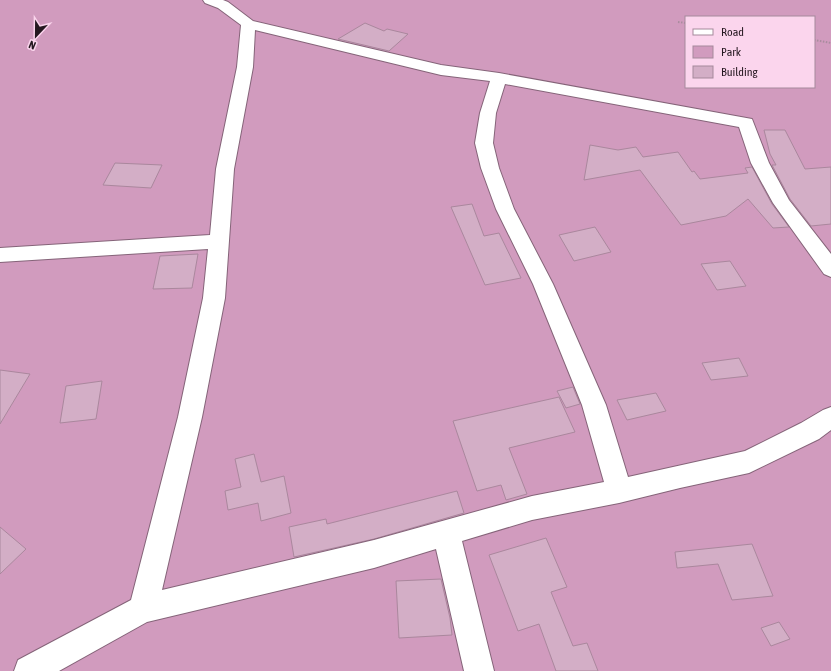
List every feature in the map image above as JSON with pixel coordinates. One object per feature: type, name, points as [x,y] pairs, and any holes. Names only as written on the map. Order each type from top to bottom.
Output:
[{"type":"street","points":[[210,0],[223,5],[248,24],[356,51],[441,70],[499,78],[656,106],[700,116],[746,123],[760,163],[782,203],[831,269]]},
{"type":"street","points":[[143,609],[190,417],[214,298],[225,169],[245,67],[248,24]]},
{"type":"street","points":[[499,78],[488,113],[484,143],[490,168],[505,210],[543,284],[594,405],[620,491]]},
{"type":"street","points":[[0,255],[219,241]]},
{"type":"street","points":[[29,671],[143,609],[374,554],[532,508],[620,491],[680,476],[749,462],[810,431],[831,417]]},
{"type":"street","points":[[446,532],[479,671]]},
{"type":"path","points":[[678,22],[685,23]]},
{"type":"path","points":[[815,40],[831,43]]},
{"type":"green space","points":[[0,0],[831,0],[831,671],[0,671]]},
{"type":"building","points":[[365,23],[384,31],[387,29],[408,34],[389,51],[338,39]]},
{"type":"building","points":[[764,130],[785,130],[805,169],[831,167],[831,224],[811,226],[790,199],[772,165],[776,165],[770,154]]},
{"type":"building","points":[[590,145],[618,150],[636,147],[643,157],[678,152],[692,172],[694,171],[700,179],[748,173],[745,168],[752,167],[772,204],[789,227],[773,228],[748,199],[726,216],[681,225],[640,170],[584,180]]},
{"type":"building","points":[[115,163],[162,165],[151,188],[103,185]]},
{"type":"building","points":[[472,204],[484,236],[499,233],[521,278],[485,285],[451,207]]},
{"type":"building","points":[[595,227],[611,252],[574,261],[559,235]]},
{"type":"building","points":[[198,254],[192,288],[153,289],[160,256]]},
{"type":"building","points":[[730,261],[746,286],[717,290],[701,264]]},
{"type":"building","points":[[739,358],[748,376],[711,380],[702,363]]},
{"type":"building","points":[[0,370],[30,374],[0,424]]},
{"type":"building","points":[[102,381],[96,419],[60,423],[66,386]]},
{"type":"building","points":[[573,387],[580,404],[566,408],[557,391]]},
{"type":"building","points":[[656,393],[666,411],[627,420],[617,400]]},
{"type":"building","points":[[559,397],[575,432],[509,448],[527,494],[506,500],[501,485],[477,491],[453,421]]},
{"type":"building","points":[[254,454],[261,482],[284,476],[291,513],[261,521],[258,503],[228,510],[225,491],[241,487],[235,459]]},
{"type":"building","points":[[457,491],[464,513],[374,539],[294,557],[289,527],[326,519],[327,524]]},
{"type":"building","points":[[0,527],[26,549],[0,574]]},
{"type":"building","points":[[546,538],[567,587],[551,592],[573,646],[587,643],[598,671],[556,671],[539,624],[518,631],[489,555]]},
{"type":"building","points":[[752,544],[773,596],[732,600],[718,564],[677,568],[675,552]]},
{"type":"building","points":[[441,579],[450,618],[452,635],[399,638],[396,581]]},
{"type":"building","points":[[779,622],[790,639],[771,646],[761,628]]}]
